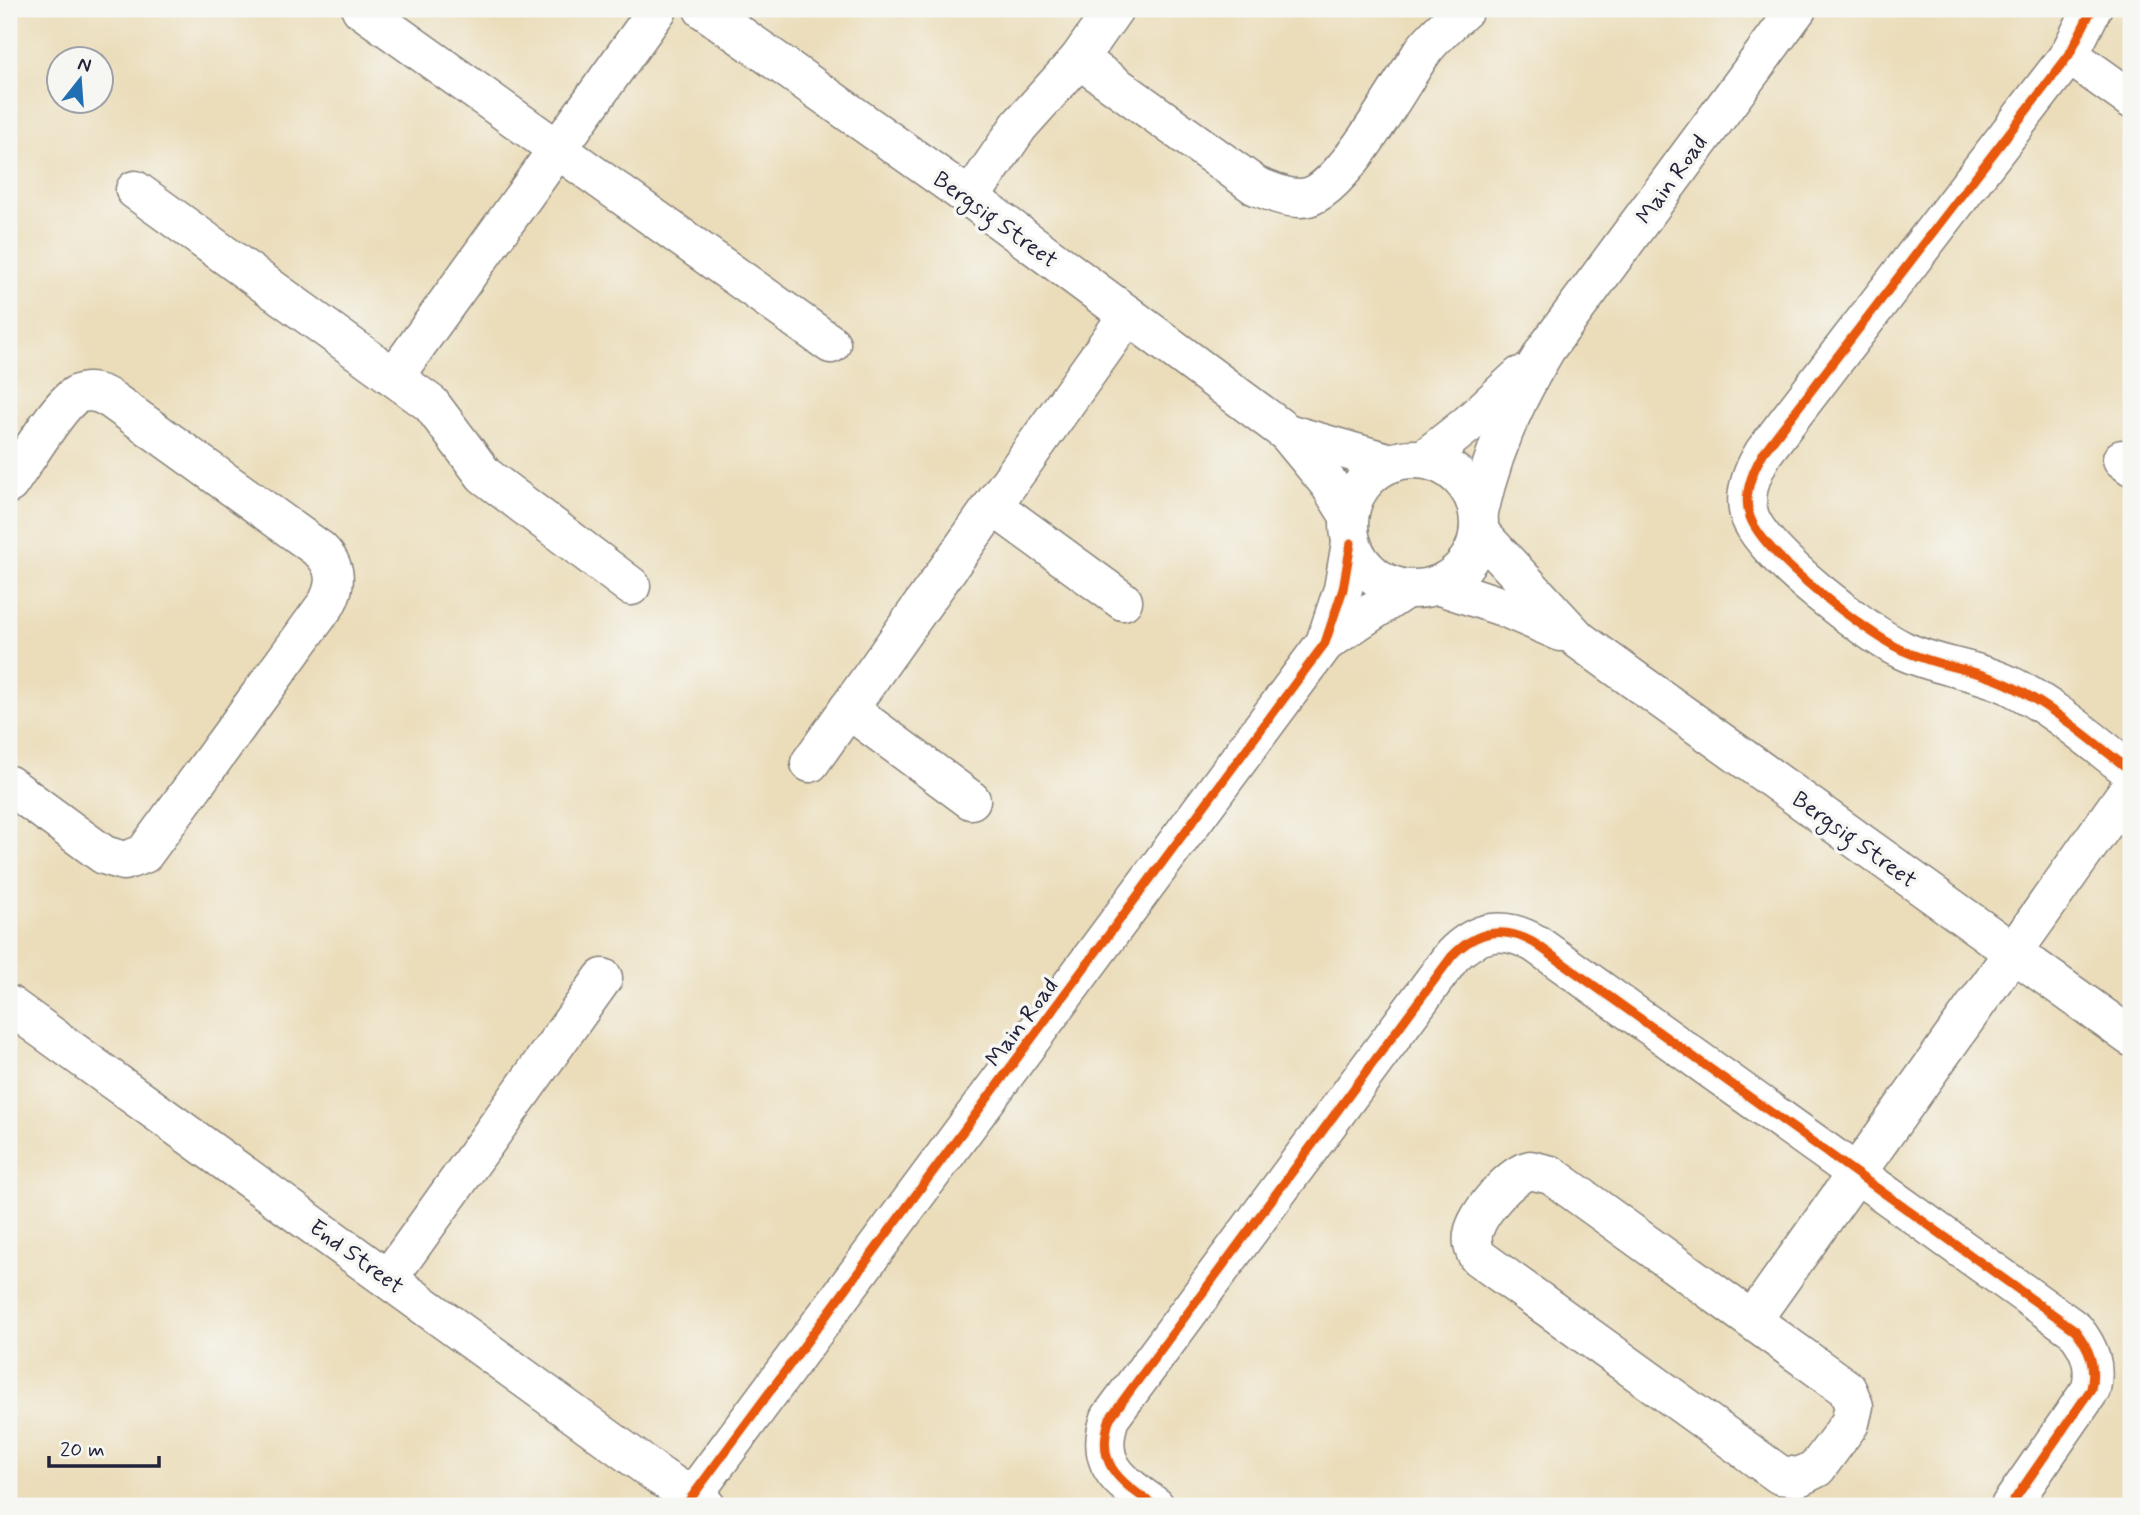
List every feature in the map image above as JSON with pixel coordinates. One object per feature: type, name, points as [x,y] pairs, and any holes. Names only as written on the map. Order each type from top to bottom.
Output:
[{"type":"street","points":[[361,9],[831,344]]},
{"type":"street","points":[[394,377],[658,9]]},
{"type":"street","name":"Bergsig Street","points":[[703,9],[970,198],[1287,433],[1329,484],[1350,529]]},
{"type":"street","points":[[970,198],[1020,126],[1079,59],[1114,9]]},
{"type":"street","points":[[1079,59],[1256,186],[1286,197],[1307,198],[1325,190],[1346,166],[1425,48],[1465,9]]},
{"type":"street","name":"Main Road","points":[[1479,522],[1498,444],[1522,390],[1546,349],[1797,9]]},
{"type":"street","points":[[2092,9],[2069,55],[1764,452],[1752,471],[1748,492],[1750,518],[1784,564],[1853,618],[1902,650],[2013,687],[2131,771]]},
{"type":"street","points":[[2069,55],[2131,99]]},
{"type":"street","points":[[135,190],[431,404],[484,475],[631,586]]},
{"type":"street","points":[[810,763],[1128,315]]},
{"type":"street","name":"Main Road","points":[[1407,461],[1495,401],[1546,349]]},
{"type":"street","points":[[9,484],[69,400],[85,392],[95,392],[113,401],[320,551],[328,558],[335,578],[327,603],[144,854],[124,860],[104,855],[9,785]]},
{"type":"street","name":"Bergsig Street","points":[[1287,433],[1407,461]]},
{"type":"street","points":[[1407,461],[1443,466],[1460,477],[1472,494],[1479,522],[1475,549],[1466,565],[1453,577],[1421,587],[1377,579],[1362,563],[1350,529],[1362,483],[1407,461]]},
{"type":"street","points":[[993,506],[1123,601]]},
{"type":"street","name":"Bergsig Street","points":[[1479,522],[1579,640]]},
{"type":"street","name":"Main Road","points":[[695,1503],[1325,643],[1343,589],[1350,529]]},
{"type":"street","name":"Bergsig Street","points":[[1421,587],[1503,607],[1579,640],[2131,1037]]},
{"type":"street","name":"Main Road","points":[[1325,643],[1421,587]]},
{"type":"street","points":[[848,709],[971,800]]},
{"type":"street","points":[[1753,1320],[2131,786]]},
{"type":"street","points":[[1155,1506],[1123,1483],[1108,1462],[1104,1433],[1110,1418],[1452,956],[1478,935],[1509,932],[1536,944],[2075,1330],[2090,1352],[2094,1377],[2086,1401],[2010,1506]]},
{"type":"street","points":[[388,1279],[603,978]]},
{"type":"street","name":"End Street","points":[[9,1005],[695,1503]]},
{"type":"street","points":[[1541,1171],[1551,1175],[1753,1320],[1841,1382],[1852,1396],[1854,1406],[1850,1423],[1817,1468],[1808,1474],[1790,1477],[1780,1475],[1485,1265],[1473,1248],[1474,1231],[1512,1177],[1520,1172],[1541,1171]]},
{"type":"cycle path","points":[[2092,9],[2069,55],[1764,452],[1753,475],[1747,500],[1750,517],[1774,551],[1817,591],[1865,627],[1915,656],[1986,676],[2013,687],[2059,716],[2131,771]]},
{"type":"cycle path","points":[[685,1506],[1325,643],[1343,589],[1351,543]]},
{"type":"cycle path","points":[[1155,1506],[1121,1480],[1113,1470],[1105,1448],[1110,1418],[1452,956],[1471,940],[1491,933],[1513,934],[1536,944],[2075,1330],[2085,1344],[2090,1358],[2093,1372],[2091,1389],[2010,1506]]}]
